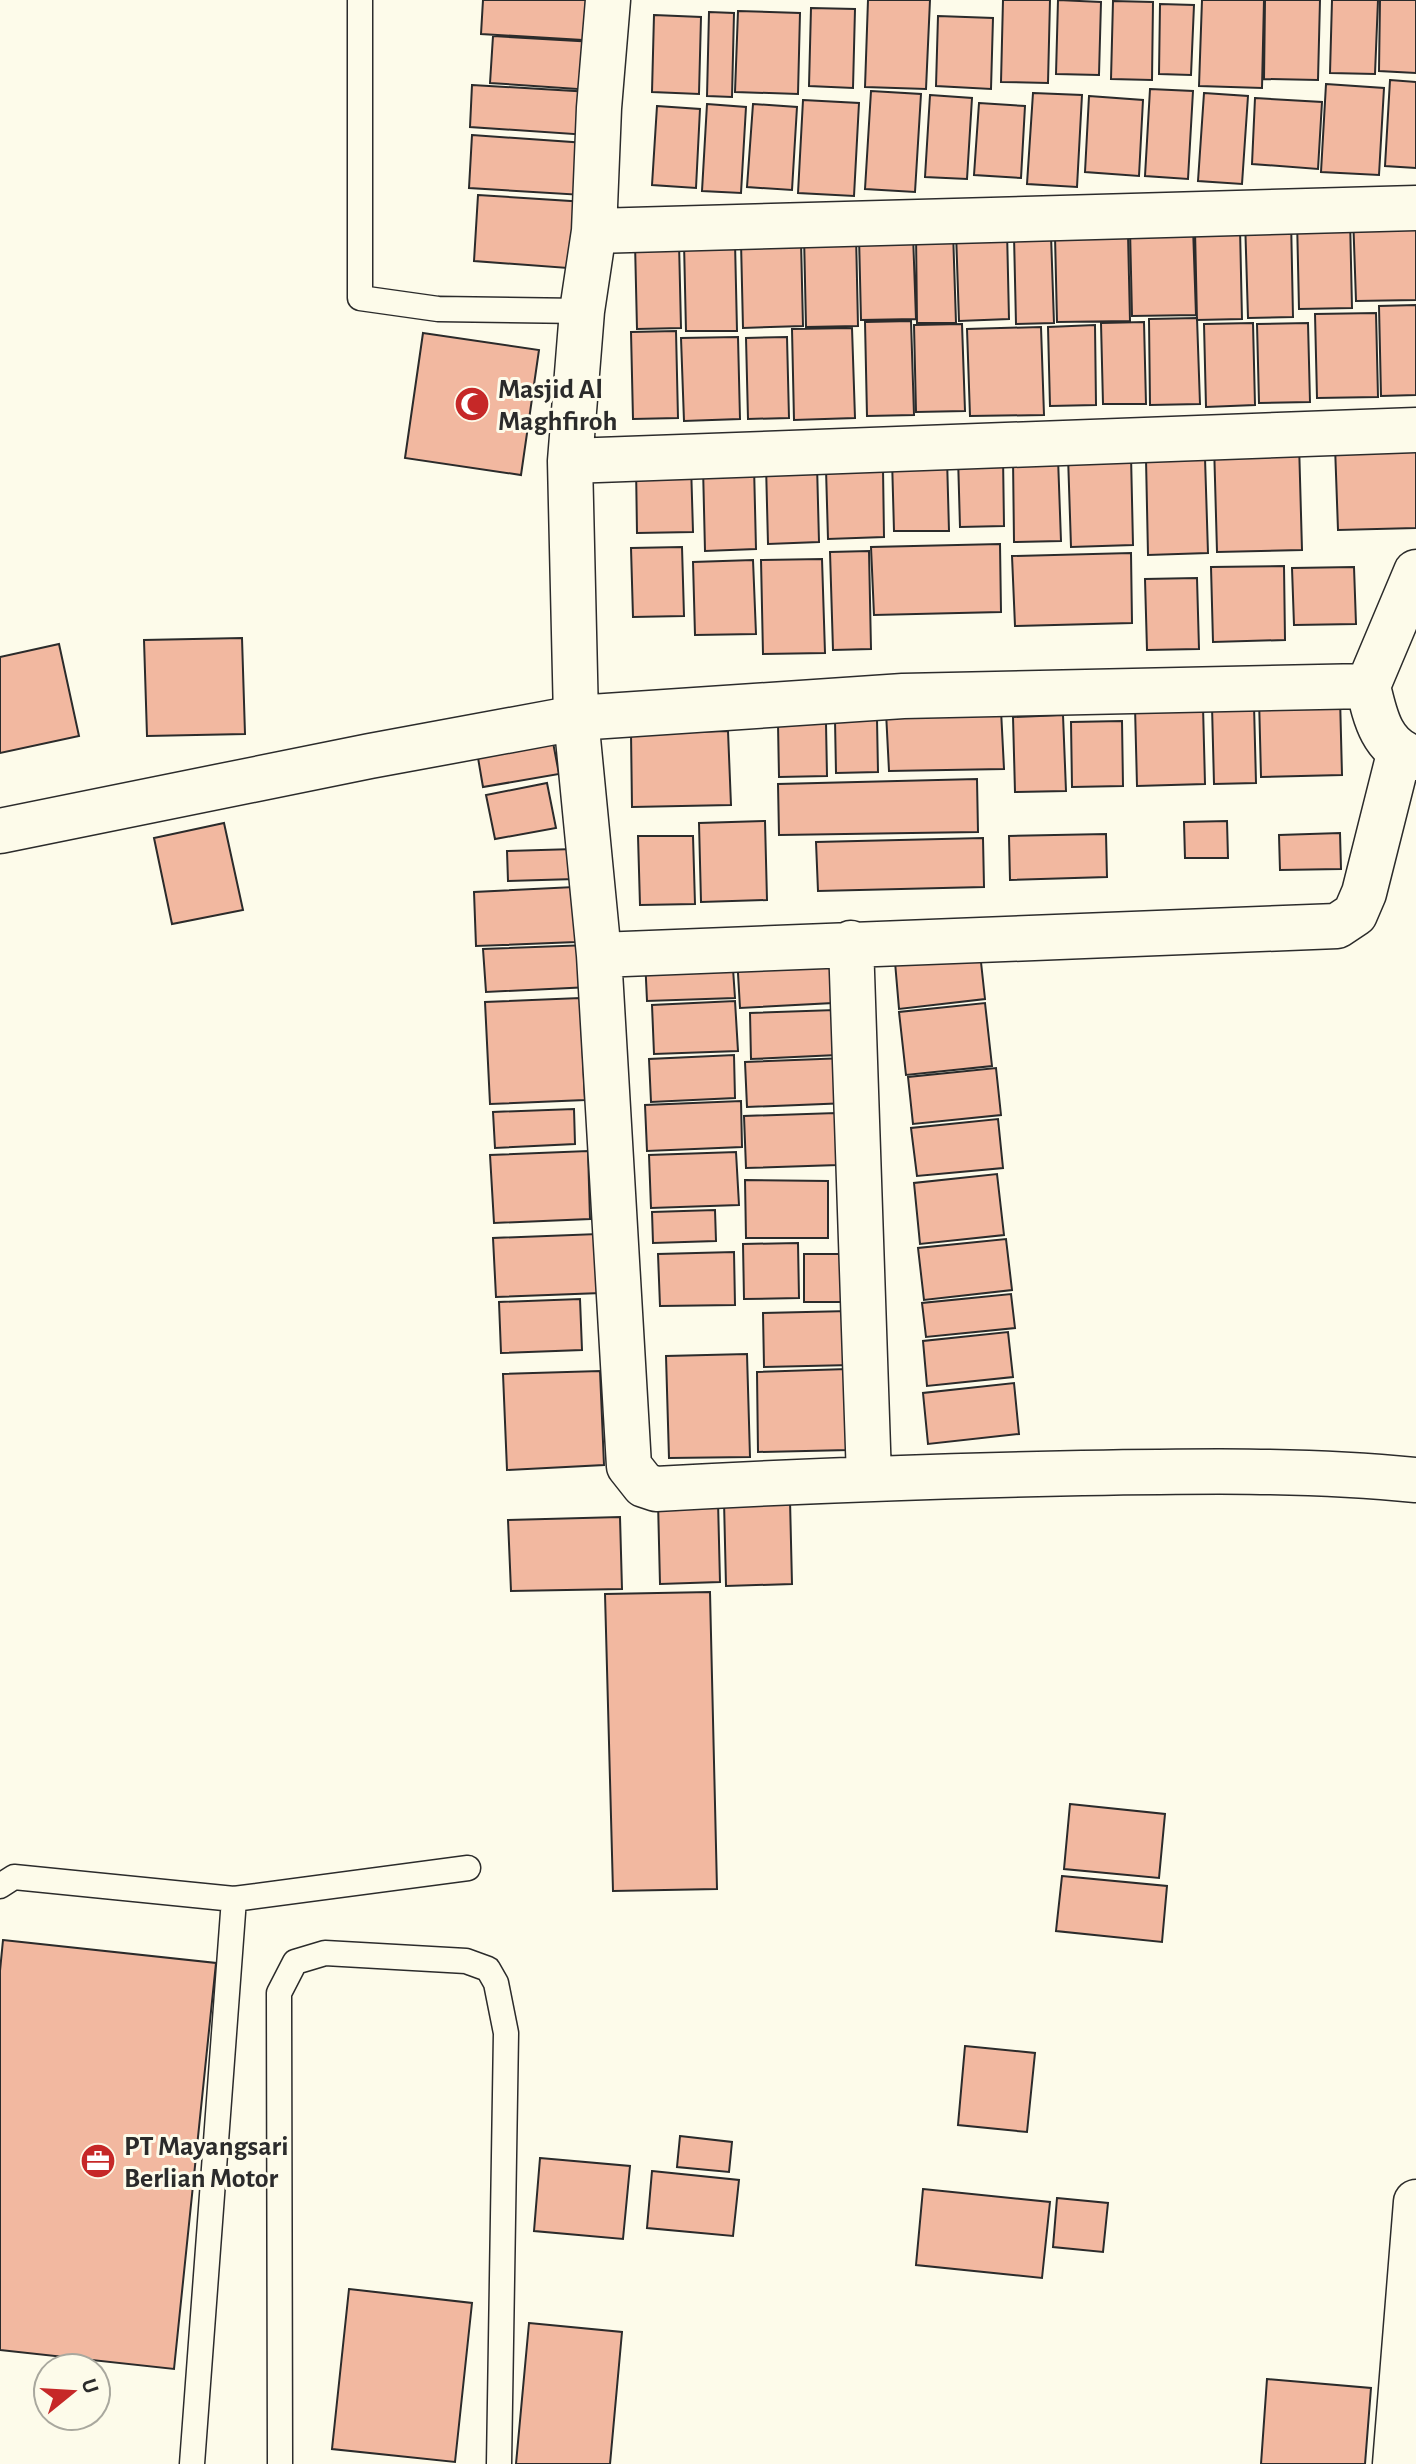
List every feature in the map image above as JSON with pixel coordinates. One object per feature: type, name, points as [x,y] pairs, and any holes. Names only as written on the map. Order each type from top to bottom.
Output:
[{"type":"street","points":[[608,0],[599,108],[594,231],[582,311],[570,461],[576,718],[599,955],[629,1466],[644,1485],[656,1489],[869,1478],[1324,1471],[1416,1480]]},
{"type":"street","points":[[594,231],[1416,208]]},
{"type":"street","points":[[570,461],[1416,430]]},
{"type":"street","points":[[599,955],[1337,926],[1355,914],[1364,893],[1407,756],[1374,715],[1368,686],[1416,572]]},
{"type":"street","points":[[0,831],[354,759],[576,718],[903,696],[1368,686]]},
{"type":"street","points":[[851,943],[869,1478]]},
{"type":"street","points":[[1395,2464],[1416,2202]]},
{"type":"lane","points":[[360,0],[360,298],[438,309],[582,311]]},
{"type":"lane","points":[[0,1886],[14,1877],[234,1899],[468,1868]]},
{"type":"lane","points":[[192,2464],[234,1899]]},
{"type":"lane","points":[[280,2464],[279,1993],[295,1962],[325,1953],[466,1961],[488,1969],[496,1983],[506,2033],[499,2464]]},
{"type":"building","points":[[483,0],[586,0],[583,40],[481,34]]},
{"type":"building","points":[[868,0],[930,0],[926,89],[865,87]]},
{"type":"building","points":[[1003,0],[1050,0],[1048,83],[1001,82]]},
{"type":"building","points":[[1058,0],[1101,2],[1099,75],[1056,74]]},
{"type":"building","points":[[1202,0],[1264,0],[1262,88],[1199,86]]},
{"type":"building","points":[[1265,0],[1320,0],[1318,80],[1264,79]]},
{"type":"building","points":[[1332,0],[1378,0],[1375,74],[1330,73]]},
{"type":"building","points":[[1380,0],[1416,0],[1416,73],[1379,71]]},
{"type":"building","points":[[1113,1],[1153,2],[1152,80],[1111,79]]},
{"type":"building","points":[[1160,4],[1194,5],[1191,75],[1159,74]]},
{"type":"building","points":[[811,8],[855,9],[853,88],[809,86]]},
{"type":"building","points":[[738,11],[800,13],[798,94],[735,92]]},
{"type":"building","points":[[709,12],[734,13],[732,97],[707,96]]},
{"type":"building","points":[[654,15],[701,17],[699,94],[652,92]]},
{"type":"building","points":[[938,16],[993,18],[991,89],[936,86]]},
{"type":"building","points":[[493,36],[595,42],[592,90],[490,83]]},
{"type":"building","points":[[1390,80],[1416,82],[1416,168],[1385,166]]},
{"type":"building","points":[[1326,84],[1384,88],[1379,175],[1321,172]]},
{"type":"building","points":[[472,85],[591,92],[588,135],[470,127]]},
{"type":"building","points":[[1150,89],[1193,91],[1188,179],[1145,176]]},
{"type":"building","points":[[871,91],[921,94],[915,192],[865,189]]},
{"type":"building","points":[[1033,93],[1082,95],[1077,187],[1027,184]]},
{"type":"building","points":[[1204,93],[1248,96],[1242,184],[1198,181]]},
{"type":"building","points":[[930,95],[972,98],[967,179],[925,177]]},
{"type":"building","points":[[1089,96],[1143,100],[1139,176],[1085,172]]},
{"type":"building","points":[[1255,98],[1322,102],[1318,169],[1252,164]]},
{"type":"building","points":[[803,100],[859,103],[854,196],[798,193]]},
{"type":"building","points":[[979,103],[1025,106],[1021,178],[974,175]]},
{"type":"building","points":[[707,104],[746,107],[741,193],[702,191]]},
{"type":"building","points":[[753,104],[797,107],[792,190],[747,187]]},
{"type":"building","points":[[657,106],[700,109],[696,188],[652,185]]},
{"type":"building","points":[[472,135],[586,143],[583,195],[469,188]]},
{"type":"building","points":[[478,195],[586,202],[581,269],[474,261]]},
{"type":"building","points":[[1416,213],[1416,300],[1356,301],[1353,214]]},
{"type":"building","points":[[1291,218],[1293,317],[1248,318],[1245,219]]},
{"type":"building","points":[[1350,218],[1352,308],[1299,309],[1297,219]]},
{"type":"building","points":[[1193,227],[1196,315],[1132,316],[1130,229]]},
{"type":"building","points":[[1240,228],[1242,319],[1197,320],[1195,230]]},
{"type":"building","points":[[1007,230],[1009,319],[959,321],[956,232]]},
{"type":"building","points":[[953,231],[956,323],[917,323],[916,233]]},
{"type":"building","points":[[856,234],[858,326],[806,327],[804,235]]},
{"type":"building","points":[[913,234],[916,319],[861,320],[859,236]]},
{"type":"building","points":[[1128,234],[1130,321],[1057,322],[1055,236]]},
{"type":"building","points":[[1051,235],[1054,323],[1016,324],[1014,236]]},
{"type":"building","points":[[801,241],[803,326],[743,328],[741,242]]},
{"type":"building","points":[[679,242],[681,328],[637,329],[635,243]]},
{"type":"building","points":[[735,242],[737,331],[686,331],[684,243]]},
{"type":"building","points":[[1416,305],[1416,395],[1381,396],[1379,306]]},
{"type":"building","points":[[1376,313],[1378,397],[1317,398],[1315,314]]},
{"type":"building","points":[[1197,318],[1200,404],[1150,405],[1149,319]]},
{"type":"building","points":[[911,321],[914,415],[867,416],[865,322]]},
{"type":"building","points":[[1144,322],[1146,404],[1103,404],[1101,323]]},
{"type":"building","points":[[1253,323],[1255,405],[1206,407],[1204,324]]},
{"type":"building","points":[[1308,323],[1310,402],[1259,403],[1257,324]]},
{"type":"building","points":[[962,324],[965,411],[916,412],[914,325]]},
{"type":"building","points":[[1095,325],[1096,405],[1050,406],[1048,327]]},
{"type":"building","points":[[1041,327],[1044,415],[970,416],[967,329]]},
{"type":"building","points":[[852,328],[855,418],[794,420],[792,329]]},
{"type":"building","points":[[676,331],[678,418],[633,419],[631,332]]},
{"type":"building","name":"Masjid Al Maghfiroh","points":[[423,333],[539,350],[521,475],[405,458]]},
{"type":"building","points":[[738,337],[740,419],[684,421],[681,338]]},
{"type":"building","points":[[787,337],[789,418],[748,419],[746,338]]},
{"type":"building","points":[[1299,443],[1302,550],[1217,552],[1214,444]]},
{"type":"building","points":[[1416,445],[1416,528],[1338,530],[1335,446]]},
{"type":"building","points":[[1131,455],[1133,545],[1071,547],[1068,456]]},
{"type":"building","points":[[1003,456],[1004,526],[960,527],[958,457]]},
{"type":"building","points":[[947,458],[949,531],[894,531],[892,459]]},
{"type":"building","points":[[1058,458],[1061,541],[1014,542],[1013,459]]},
{"type":"building","points":[[1205,458],[1208,553],[1148,555],[1146,459]]},
{"type":"building","points":[[691,464],[693,532],[637,533],[636,466]]},
{"type":"building","points":[[817,464],[819,542],[768,544],[766,465]]},
{"type":"building","points":[[754,466],[756,549],[705,551],[703,467]]},
{"type":"building","points":[[883,468],[884,537],[828,539],[826,469]]},
{"type":"building","points":[[1000,544],[1001,612],[874,615],[871,547]]},
{"type":"building","points":[[682,547],[684,616],[633,617],[631,548]]},
{"type":"building","points":[[869,551],[871,649],[833,650],[830,552]]},
{"type":"building","points":[[1131,553],[1132,623],[1015,626],[1012,556]]},
{"type":"building","points":[[822,559],[825,653],[763,654],[761,560]]},
{"type":"building","points":[[753,560],[756,634],[695,635],[693,562]]},
{"type":"building","points":[[1284,566],[1285,640],[1213,642],[1211,567]]},
{"type":"building","points":[[1354,567],[1356,624],[1294,625],[1292,568]]},
{"type":"building","points":[[1197,578],[1199,649],[1147,650],[1145,579]]},
{"type":"building","points":[[242,638],[245,734],[147,736],[144,640]]},
{"type":"building","points":[[59,644],[79,736],[0,753],[0,657]]},
{"type":"building","points":[[1340,697],[1342,775],[1261,777],[1259,698]]},
{"type":"building","points":[[1254,705],[1256,783],[1214,784],[1212,706]]},
{"type":"building","points":[[1203,706],[1205,784],[1137,786],[1135,707]]},
{"type":"building","points":[[1001,710],[1004,769],[889,771],[886,712]]},
{"type":"building","points":[[1063,715],[1066,791],[1015,792],[1013,717]]},
{"type":"building","points":[[877,719],[878,772],[836,773],[835,720]]},
{"type":"building","points":[[1122,721],[1123,786],[1072,787],[1071,722]]},
{"type":"building","points":[[826,723],[827,776],[779,777],[778,724]]},
{"type":"building","points":[[728,731],[731,805],[632,807],[631,733]]},
{"type":"building","points":[[552,737],[559,774],[483,787],[477,752]]},
{"type":"building","points":[[977,779],[978,832],[779,835],[778,784]]},
{"type":"building","points":[[547,783],[556,828],[495,839],[486,795]]},
{"type":"building","points":[[765,821],[767,900],[701,902],[699,823]]},
{"type":"building","points":[[1227,821],[1228,858],[1185,858],[1184,822]]},
{"type":"building","points":[[224,823],[243,910],[172,924],[154,838]]},
{"type":"building","points":[[1340,833],[1341,869],[1280,870],[1279,835]]},
{"type":"building","points":[[1106,834],[1107,877],[1010,880],[1009,836]]},
{"type":"building","points":[[638,836],[693,836],[695,904],[640,905]]},
{"type":"building","points":[[983,838],[984,887],[818,891],[816,842]]},
{"type":"building","points":[[574,849],[575,879],[508,881],[507,851]]},
{"type":"building","points":[[574,887],[576,942],[476,946],[474,892]]},
{"type":"building","points":[[589,945],[590,987],[486,992],[483,949]]},
{"type":"building","points":[[831,952],[833,1003],[740,1008],[737,956]]},
{"type":"building","points":[[980,953],[985,999],[899,1009],[895,962]]},
{"type":"building","points":[[732,954],[735,998],[647,1001],[645,958]]},
{"type":"building","points":[[580,998],[585,1100],[490,1104],[485,1002]]},
{"type":"building","points":[[735,1001],[738,1051],[654,1054],[652,1005]]},
{"type":"building","points":[[985,1003],[992,1066],[906,1075],[899,1012]]},
{"type":"building","points":[[835,1010],[837,1055],[751,1059],[750,1013]]},
{"type":"building","points":[[734,1055],[735,1098],[651,1102],[649,1059]]},
{"type":"building","points":[[846,1058],[848,1103],[747,1107],[745,1062]]},
{"type":"building","points":[[996,1068],[1001,1115],[913,1124],[908,1077]]},
{"type":"building","points":[[741,1101],[742,1147],[647,1151],[645,1105]]},
{"type":"building","points":[[574,1109],[575,1144],[495,1148],[493,1112]]},
{"type":"building","points":[[836,1113],[838,1165],[746,1168],[744,1116]]},
{"type":"building","points":[[998,1119],[1003,1168],[917,1176],[911,1128]]},
{"type":"building","points":[[588,1151],[590,1219],[494,1223],[490,1155]]},
{"type":"building","points":[[736,1152],[739,1205],[651,1208],[649,1155]]},
{"type":"building","points":[[997,1174],[1004,1235],[920,1244],[914,1183]]},
{"type":"building","points":[[745,1180],[828,1181],[828,1238],[746,1238]]},
{"type":"building","points":[[715,1210],[716,1241],[653,1243],[652,1212]]},
{"type":"building","points":[[598,1234],[601,1293],[496,1297],[493,1238]]},
{"type":"building","points":[[1006,1239],[1012,1290],[924,1300],[918,1248]]},
{"type":"building","points":[[798,1243],[799,1298],[744,1299],[743,1244]]},
{"type":"building","points":[[734,1252],[735,1305],[660,1306],[658,1254]]},
{"type":"building","points":[[804,1254],[842,1254],[843,1302],[804,1302]]},
{"type":"building","points":[[1011,1294],[1015,1328],[926,1337],[922,1303]]},
{"type":"building","points":[[580,1299],[582,1350],[501,1353],[499,1302]]},
{"type":"building","points":[[849,1311],[851,1365],[764,1367],[763,1313]]},
{"type":"building","points":[[1008,1332],[1013,1377],[927,1386],[923,1341]]},
{"type":"building","points":[[747,1354],[750,1457],[669,1458],[666,1356]]},
{"type":"building","points":[[847,1369],[849,1450],[758,1452],[757,1372]]},
{"type":"building","points":[[600,1371],[604,1465],[507,1470],[503,1374]]},
{"type":"building","points":[[1014,1383],[1019,1434],[928,1444],[923,1393]]},
{"type":"building","points":[[790,1500],[792,1584],[726,1586],[724,1501]]},
{"type":"building","points":[[718,1501],[720,1582],[660,1584],[658,1502]]},
{"type":"building","points":[[620,1517],[622,1589],[511,1591],[508,1520]]},
{"type":"building","points":[[710,1592],[717,1889],[613,1891],[605,1594]]},
{"type":"building","points":[[1070,1804],[1165,1814],[1159,1878],[1064,1869]]},
{"type":"building","points":[[1062,1876],[1167,1886],[1162,1942],[1056,1931]]},
{"type":"building","name":"PT Mayangsari Berlian Motor","points":[[3,1940],[216,1963],[174,2369],[112,2362],[112,2352],[32,2353],[0,2350],[0,1971]]},
{"type":"building","points":[[965,2046],[1035,2053],[1027,2132],[958,2125]]},
{"type":"building","points":[[680,2136],[732,2142],[729,2172],[677,2167]]},
{"type":"building","points":[[540,2158],[630,2166],[623,2239],[534,2231]]},
{"type":"building","points":[[652,2171],[739,2180],[733,2236],[647,2228]]},
{"type":"building","points":[[923,2189],[1050,2202],[1042,2278],[916,2265]]},
{"type":"building","points":[[1057,2198],[1108,2203],[1103,2252],[1053,2247]]},
{"type":"building","points":[[349,2289],[472,2303],[455,2462],[332,2449]]},
{"type":"building","points":[[529,2323],[622,2332],[610,2464],[516,2464]]},
{"type":"building","points":[[1267,2379],[1371,2388],[1365,2464],[1261,2464]]},
{"type":"place","name":"Masjid Al Maghfiroh","points":[[472,404]]},
{"type":"place","name":"PT Mayangsari Berlian Motor","points":[[98,2161]]}]
